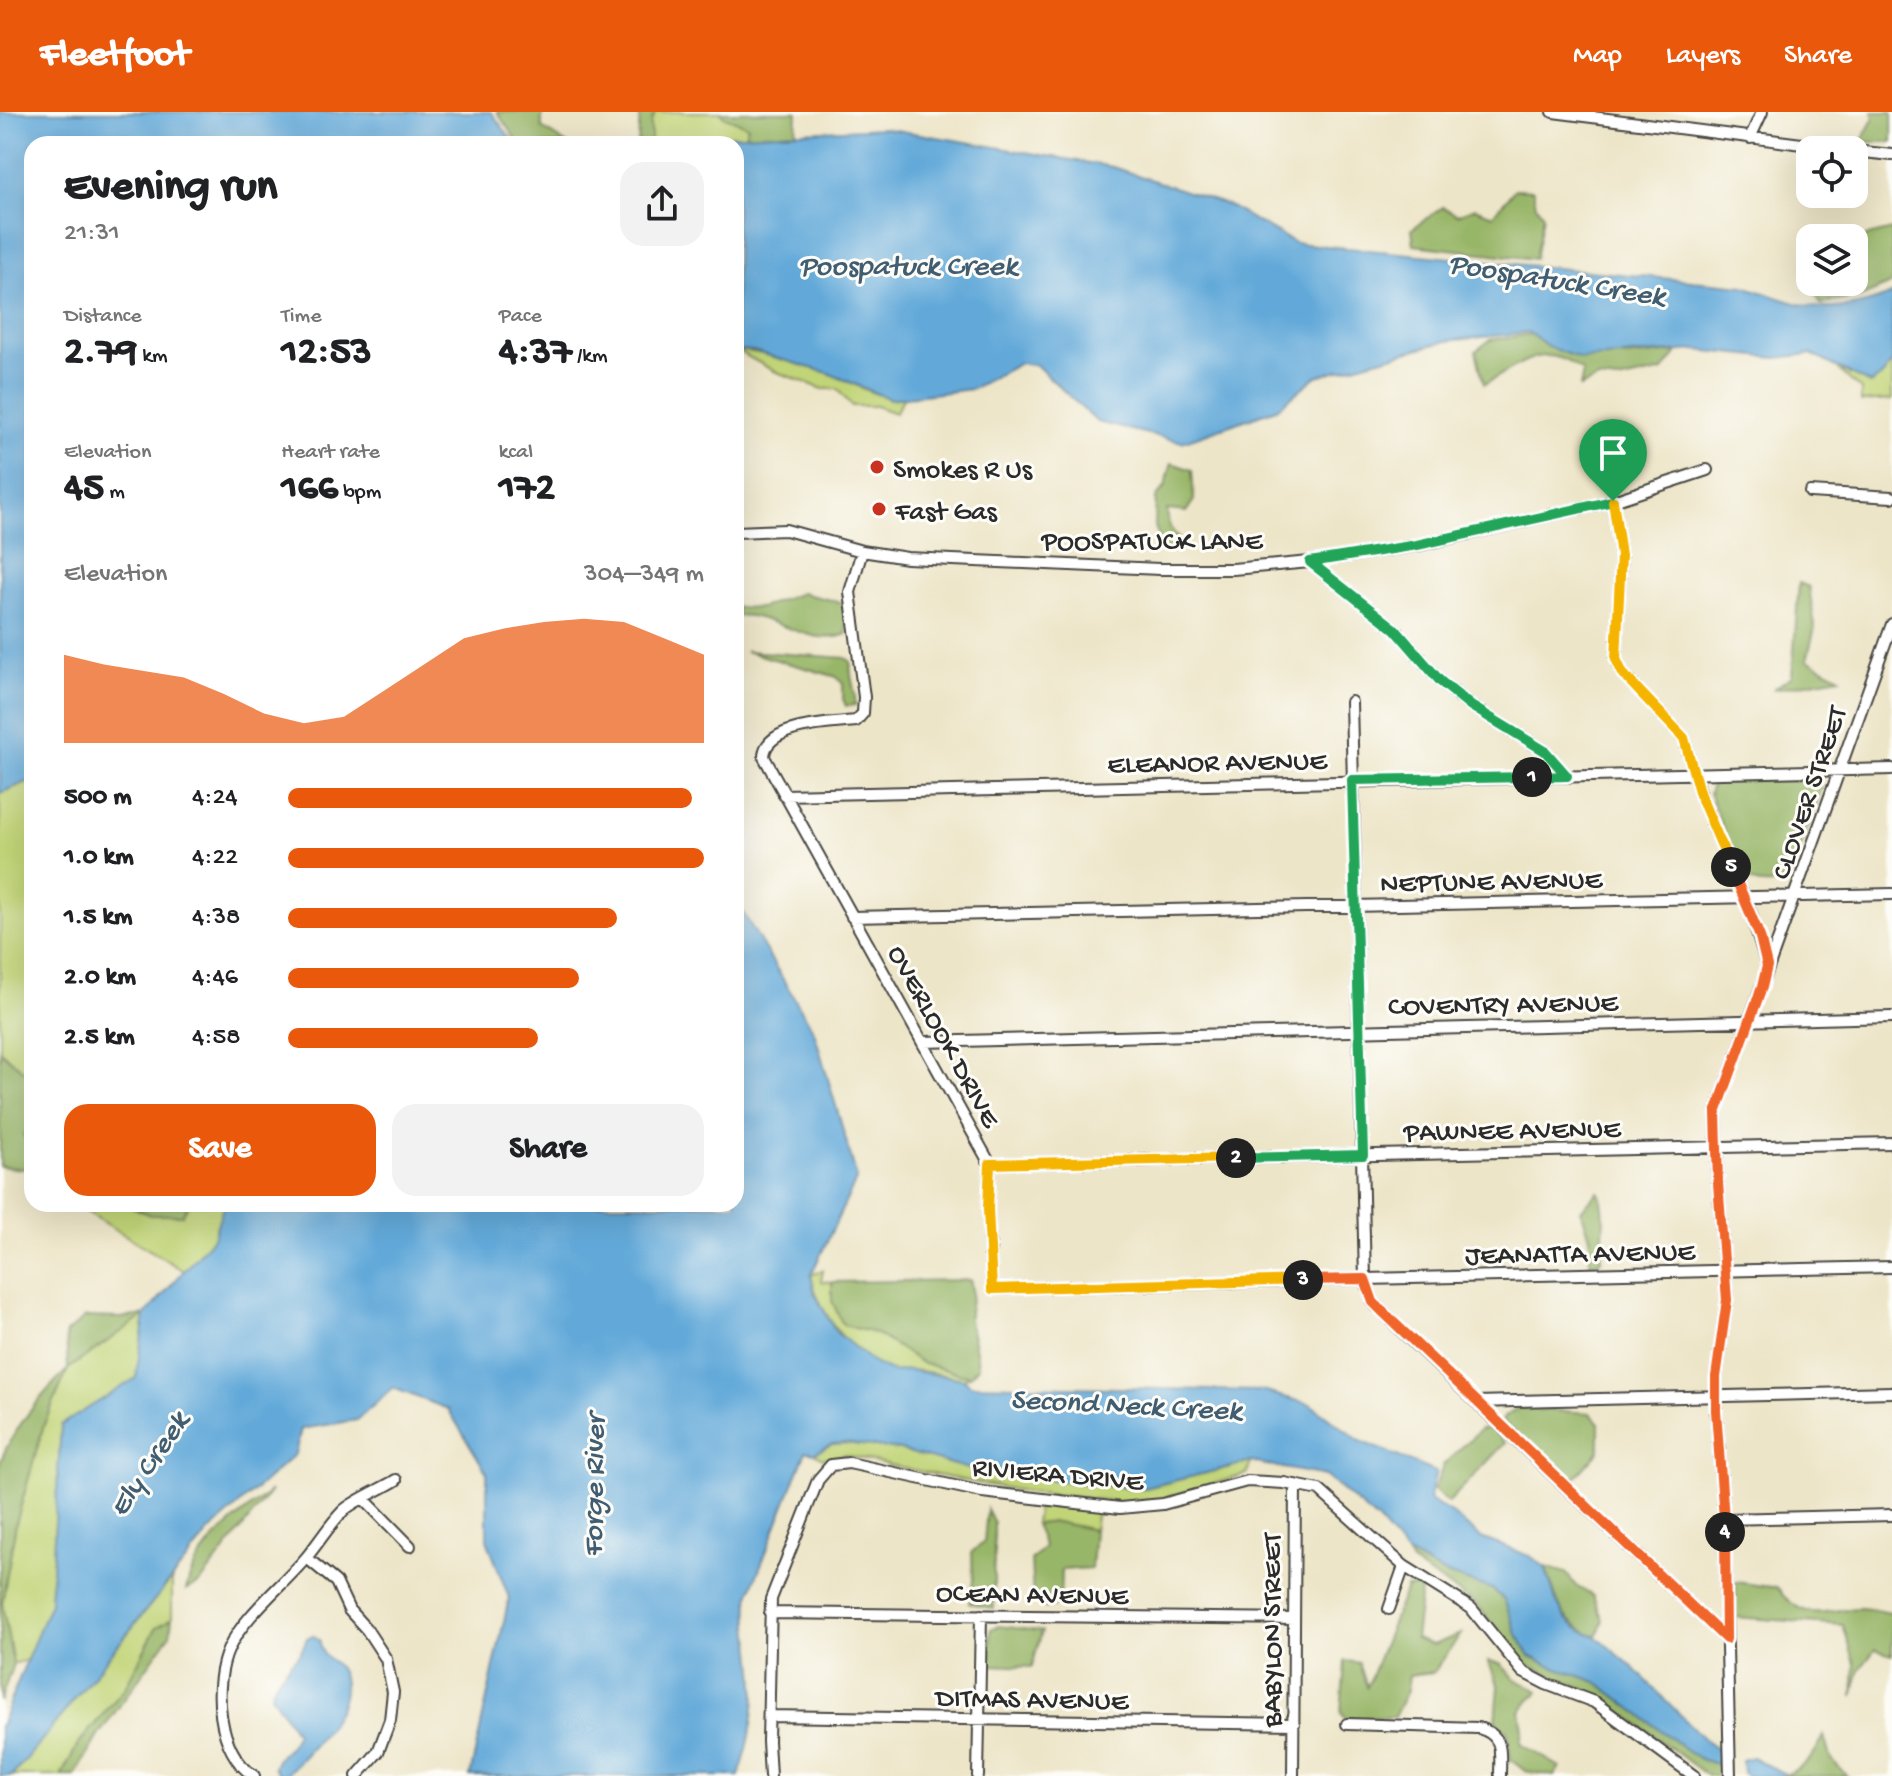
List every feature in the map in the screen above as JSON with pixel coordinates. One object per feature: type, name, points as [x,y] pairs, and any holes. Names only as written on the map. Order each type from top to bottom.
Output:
[{"type":"street","points":[[1553,112],[1796,143]]},
{"type":"street","points":[[1750,138],[1762,112]]},
{"type":"street","points":[[1868,152],[1892,155]]},
{"type":"street","name":"POOSPATUCK LANE","points":[[744,532],[786,530],[862,551],[915,559],[1233,569],[1310,562],[1417,545],[1613,501],[1707,470]]},
{"type":"street","points":[[1810,492],[1892,497]]},
{"type":"street","points":[[1613,501],[1621,555],[1616,659],[1623,674],[1684,738],[1700,795],[1760,937],[1767,966]]},
{"type":"street","name":"OVERLOOK DRIVE","points":[[862,551],[850,592],[864,697],[863,713],[856,721],[786,731],[769,741],[764,748],[764,757],[990,1164],[988,1209],[992,1289],[1365,1279]]},
{"type":"street","points":[[1310,562],[1395,629],[1440,681],[1471,706],[1545,751],[1567,776]]},
{"type":"street","name":"CLOVER STREET","points":[[1750,1020],[1892,624]]},
{"type":"street","points":[[1351,702],[1365,1279],[1373,1302],[1726,1639]]},
{"type":"street","name":"ELEANOR AVENUE","points":[[784,795],[1892,769]]},
{"type":"street","name":"NEPTUNE AVENUE","points":[[852,917],[1892,894]]},
{"type":"street","name":"COVENTRY AVENUE","points":[[923,1042],[1892,1017]]},
{"type":"street","points":[[1730,1776],[1724,1519],[1716,1396],[1716,1377],[1726,1319],[1726,1271],[1716,1113],[1750,1020]]},
{"type":"street","name":"PAWNEE AVENUE","points":[[990,1164],[1892,1143]]},
{"type":"street","name":"JEANATTA AVENUE","points":[[1365,1279],[1892,1267]]},
{"type":"street","points":[[1476,1402],[1892,1392]]},
{"type":"street","name":"RIVIERA DRIVE","points":[[770,1776],[771,1599],[818,1480],[831,1465],[863,1465],[982,1492],[1120,1508],[1163,1504],[1247,1481],[1319,1490],[1404,1566],[1471,1608],[1523,1672],[1594,1702],[1694,1776]]},
{"type":"street","points":[[254,1776],[244,1770],[229,1750],[222,1721],[220,1673],[236,1635],[307,1558],[345,1509],[396,1480]]},
{"type":"street","name":"BABYLON STREET","points":[[1293,1776],[1295,1485]]},
{"type":"street","points":[[364,1499],[410,1546]]},
{"type":"street","points":[[1724,1519],[1892,1515]]},
{"type":"street","points":[[307,1558],[336,1582],[349,1610],[386,1659],[393,1692],[390,1720],[378,1752],[357,1776]]},
{"type":"street","points":[[1389,1609],[1404,1566]]},
{"type":"street","name":"OCEAN AVENUE","points":[[770,1613],[1294,1619]]},
{"type":"street","points":[[978,1776],[981,1615]]},
{"type":"street","name":"DITMAS AVENUE","points":[[769,1716],[1294,1724]]},
{"type":"street","points":[[1347,1724],[1478,1728],[1488,1731],[1497,1737],[1500,1746],[1500,1776]]},
{"type":"green space","points":[[497,112],[542,112],[542,128],[554,136],[514,136]]},
{"type":"green space","points":[[640,112],[656,112],[651,121],[651,136],[638,136]]},
{"type":"green space","points":[[656,112],[720,112],[749,126],[745,135],[651,136],[651,121]]},
{"type":"green space","points":[[720,112],[797,112],[796,132],[745,135],[748,126]]},
{"type":"green space","points":[[1872,112],[1892,112],[1892,142],[1868,142],[1868,136],[1864,136],[1874,117]]},
{"type":"green space","points":[[1515,189],[1533,190],[1536,205],[1543,215],[1535,259],[1414,245],[1412,229],[1443,207],[1457,215],[1475,208],[1493,215]]},
{"type":"green space","points":[[1892,230],[1892,283],[1868,294],[1868,236]]},
{"type":"green space","points":[[1816,296],[1863,296],[1861,297],[1821,304]]},
{"type":"green space","points":[[1532,334],[1546,346],[1626,357],[1677,352],[1663,371],[1618,381],[1598,379],[1580,387],[1583,372],[1569,362],[1544,356],[1522,363],[1484,384],[1476,351],[1490,340]]},
{"type":"green space","points":[[744,351],[827,372],[884,396],[904,397],[895,413],[876,406],[852,406],[837,389],[823,389],[774,371],[744,354]]},
{"type":"green space","points":[[1892,362],[1892,400],[1861,402],[1861,390],[1838,369],[1870,383],[1883,375]]},
{"type":"green space","points":[[1172,463],[1192,470],[1194,500],[1186,512],[1167,510],[1169,526],[1182,543],[1172,550],[1163,550],[1155,526],[1156,498],[1165,487]]},
{"type":"green space","points":[[1799,583],[1809,587],[1815,627],[1807,660],[1840,677],[1773,689],[1792,676]]},
{"type":"green space","points":[[801,593],[844,603],[847,634],[819,637],[744,616],[744,607],[760,608]]},
{"type":"green space","points":[[745,651],[846,658],[851,662],[855,705],[846,706],[843,684],[837,677]]},
{"type":"green space","points":[[1819,779],[1822,788],[1789,881],[1786,884],[1761,884],[1750,881],[1740,872],[1709,793],[1712,784],[1724,781]]},
{"type":"green space","points":[[24,783],[24,1071],[0,1051],[0,793]]},
{"type":"green space","points":[[0,1051],[24,1071],[24,1169],[0,1166]]},
{"type":"green space","points":[[1598,1192],[1604,1214],[1601,1260],[1590,1265],[1590,1237],[1581,1210]]},
{"type":"green space","points":[[87,1212],[182,1215],[184,1212],[221,1212],[213,1238],[184,1271]]},
{"type":"green space","points":[[144,1212],[184,1212],[182,1215],[151,1215]]},
{"type":"green space","points":[[823,1270],[821,1281],[832,1282],[833,1301],[843,1325],[875,1333],[924,1364],[970,1376],[964,1379],[922,1371],[892,1372],[863,1357],[839,1333],[821,1304],[811,1275]]},
{"type":"green space","points":[[970,1280],[969,1320],[978,1367],[970,1376],[924,1364],[875,1333],[843,1325],[832,1301],[832,1282]]},
{"type":"green space","points":[[145,1315],[136,1379],[61,1426],[50,1603],[27,1660],[13,1664],[2,1603],[16,1523],[44,1424],[68,1369]]},
{"type":"green space","points":[[145,1315],[68,1369],[66,1333],[86,1317]]},
{"type":"green space","points":[[68,1369],[44,1424],[16,1523],[2,1603],[13,1664],[0,1702],[0,1462],[29,1412]]},
{"type":"green space","points":[[1518,1408],[1590,1413],[1599,1423],[1599,1451],[1572,1481],[1502,1421]]},
{"type":"green space","points":[[1491,1427],[1505,1443],[1448,1503],[1434,1490],[1444,1464],[1481,1429]]},
{"type":"green space","points":[[832,1444],[900,1450],[1021,1476],[1141,1489],[1251,1462],[1247,1474],[1160,1499],[1122,1502],[1028,1492],[845,1455],[823,1458],[814,1453]]},
{"type":"green space","points":[[271,1491],[200,1583],[186,1590],[191,1573],[208,1546]]},
{"type":"green space","points":[[1038,1504],[1097,1510],[1094,1530],[1056,1522],[1035,1524]]},
{"type":"green space","points":[[987,1509],[994,1523],[994,1609],[969,1603],[973,1581],[972,1552],[984,1542]]},
{"type":"green space","points":[[1056,1522],[1094,1530],[1091,1568],[1061,1570],[1060,1605],[1045,1608],[1033,1598],[1031,1560],[1044,1547],[1035,1524]]},
{"type":"green space","points":[[1407,1554],[1443,1573],[1492,1589],[1504,1599],[1517,1634],[1547,1664],[1597,1682],[1685,1749],[1702,1760],[1722,1765],[1720,1776],[1708,1776],[1600,1696],[1524,1663],[1476,1604],[1412,1563]]},
{"type":"green space","points":[[1545,1567],[1566,1573],[1576,1586],[1593,1596],[1603,1620],[1597,1637],[1566,1616]]},
{"type":"green space","points":[[172,1578],[172,1618],[156,1628],[125,1688],[79,1743],[61,1776],[12,1776]]},
{"type":"green space","points":[[1736,1582],[1777,1588],[1796,1607],[1806,1611],[1860,1608],[1892,1613],[1892,1655],[1875,1650],[1860,1669],[1853,1696],[1855,1664],[1843,1625],[1734,1617]]},
{"type":"green space","points":[[1417,1587],[1421,1591],[1415,1639],[1433,1645],[1461,1634],[1434,1672],[1409,1675],[1407,1691],[1394,1717],[1346,1719],[1341,1713],[1345,1661],[1359,1663],[1367,1687],[1406,1588]]},
{"type":"green space","points":[[172,1618],[170,1635],[98,1736],[75,1776],[61,1776],[79,1743],[125,1688],[156,1628]]},
{"type":"green space","points":[[998,1626],[1042,1631],[1032,1667],[989,1665],[991,1629]]},
{"type":"green space","points":[[1488,1661],[1500,1663],[1515,1679],[1539,1691],[1520,1711],[1523,1730],[1521,1744],[1560,1767],[1554,1776],[1525,1771],[1511,1760],[1507,1731],[1496,1720],[1499,1686]]},
{"type":"green space","points":[[1824,1736],[1830,1758],[1847,1776],[1789,1776],[1787,1774],[1810,1759]]},
{"type":"water","points":[[0,112],[491,112],[509,136],[24,136],[24,783],[0,793]]},
{"type":"water","name":"Poospatuck Creek","points":[[884,128],[1113,167],[1227,205],[1295,243],[1744,286],[1817,307],[1851,307],[1892,294],[1892,362],[1883,375],[1870,384],[1811,354],[1777,358],[1696,350],[1581,359],[1546,346],[1528,332],[1447,341],[1317,376],[1276,409],[1182,442],[1097,422],[1036,365],[1020,363],[972,389],[890,399],[828,373],[744,350],[744,136],[720,136]]},
{"type":"water","points":[[744,914],[814,1031],[857,1178],[811,1275],[815,1294],[836,1332],[875,1364],[893,1372],[908,1370],[964,1379],[970,1385],[1262,1391],[1310,1404],[1360,1441],[1436,1472],[1429,1500],[1451,1513],[1481,1538],[1530,1556],[1545,1567],[1556,1601],[1565,1617],[1576,1627],[1597,1637],[1634,1668],[1707,1742],[1723,1753],[1722,1765],[1702,1760],[1685,1749],[1597,1682],[1530,1656],[1517,1634],[1504,1599],[1492,1589],[1443,1573],[1407,1554],[1378,1521],[1325,1476],[1251,1462],[1141,1489],[983,1473],[900,1450],[846,1443],[832,1444],[814,1453],[806,1451],[750,1593],[749,1622],[755,1696],[750,1737],[739,1776],[470,1776],[509,1598],[487,1540],[487,1473],[448,1409],[393,1388],[357,1420],[301,1429],[295,1454],[208,1533],[12,1776],[0,1776],[0,1726],[50,1603],[61,1425],[136,1378],[145,1315],[213,1238],[221,1212],[744,1212]]},
{"type":"water","points":[[313,1635],[320,1641],[324,1655],[340,1670],[344,1684],[343,1698],[319,1739],[288,1773],[281,1776],[274,1768],[296,1733],[271,1695],[277,1680],[299,1654],[307,1638]]},
{"type":"water","points":[[1752,1757],[1789,1776],[1746,1776],[1742,1760]]},
{"type":"place","name":"Smokes R Us","points":[[877,467]]},
{"type":"place","name":"Fast Gas","points":[[879,509]]},
{"type":"route","points":[[1613,501],[1621,555],[1616,659],[1623,674],[1684,738],[1700,795],[1752,916],[1767,966],[1716,1113],[1727,1300],[1716,1377],[1724,1519],[1726,1639],[1413,1342],[1373,1302],[1365,1279],[992,1289],[988,1209],[990,1164],[1363,1155],[1352,780],[1567,776],[1545,751],[1471,706],[1440,681],[1395,629],[1310,562],[1417,545],[1613,501]]},
{"type":"water label","name":"Second Neck Creek","points":[[1126,1403]]},
{"type":"water label","name":"Ely Creek","points":[[147,1463]]},
{"type":"water label","name":"Forge River","points":[[592,1486]]}]
